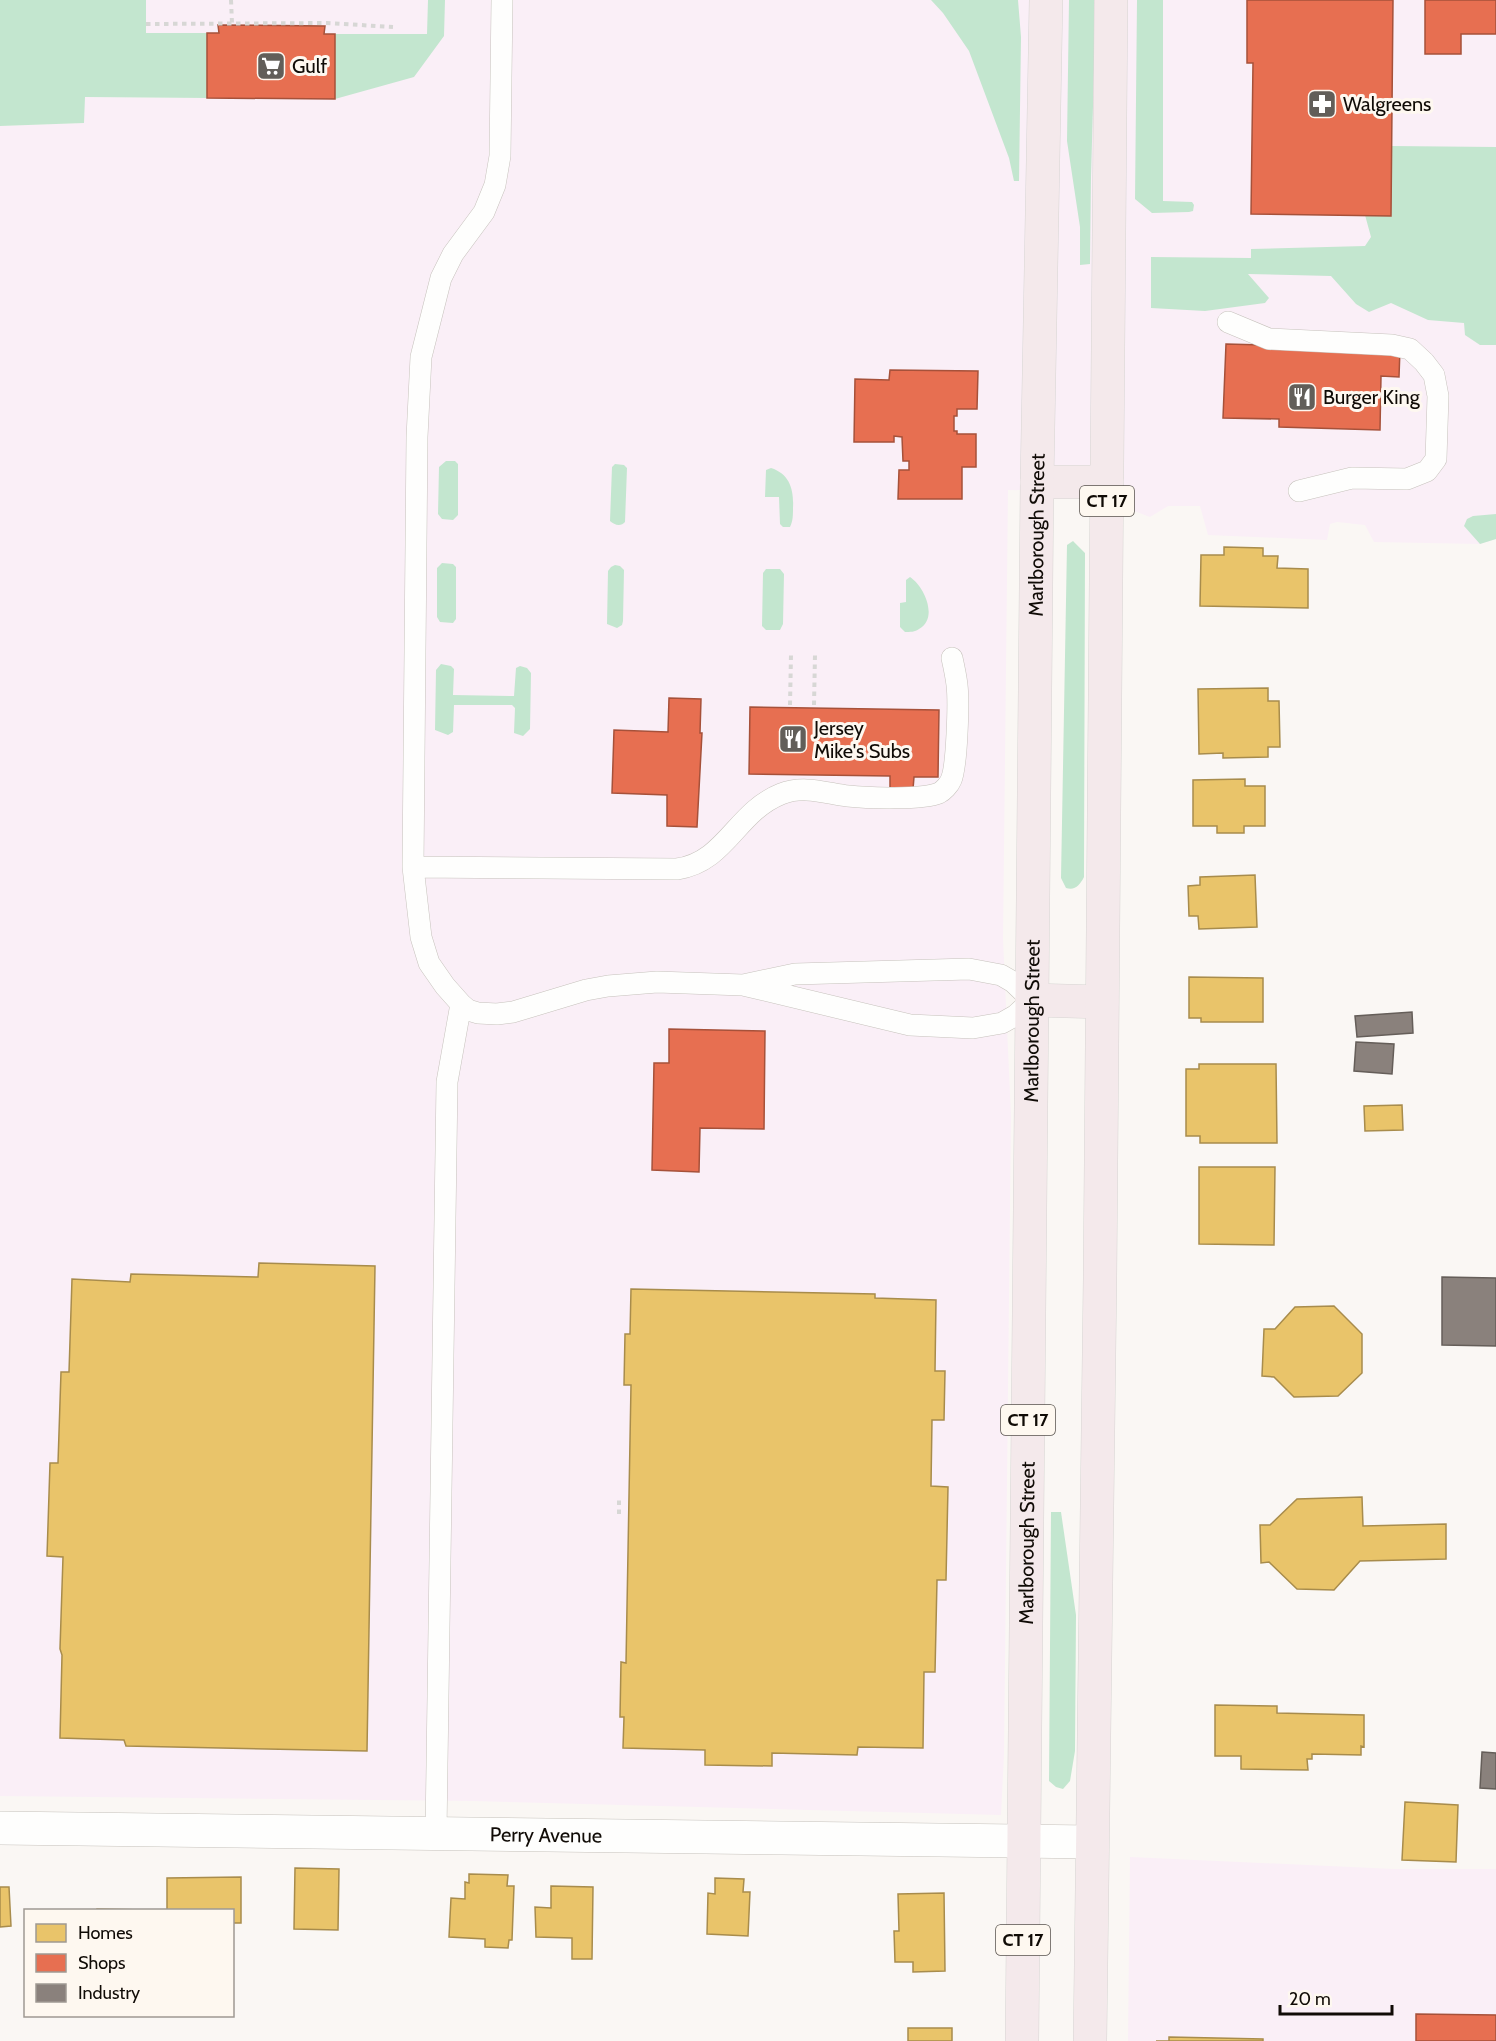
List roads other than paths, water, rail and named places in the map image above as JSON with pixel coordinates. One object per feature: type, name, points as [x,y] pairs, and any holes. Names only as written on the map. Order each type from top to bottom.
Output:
[{"type":"highway","name":"CT 17","points":[[1038,0],[1045,36]]},
{"type":"highway","name":"Marlborough Street","points":[[1022,2041],[1038,482],[1046,0]]},
{"type":"highway","name":"CT 17","points":[[1090,2041],[1099,1374],[1111,0]]},
{"type":"highway","points":[[1038,482],[1107,482]]},
{"type":"highway","points":[[1032,1000],[1102,1002]]},
{"type":"street","name":"Perry Avenue","points":[[0,1828],[1091,1842]]},
{"type":"lane","points":[[502,0],[500,156],[495,185],[484,213],[453,254],[441,278],[421,357],[417,437],[413,867],[421,937],[429,963],[445,986],[468,1010],[478,1013],[513,1012],[586,990],[657,982],[743,985],[910,1025],[943,1028],[973,1028],[1002,1023],[1016,1015],[1032,1000],[1013,982],[1001,975],[969,969],[795,974],[743,985]]},
{"type":"lane","points":[[1228,322],[1269,339],[1392,345],[1410,349],[1434,375],[1438,396],[1436,459],[1426,471],[1407,479],[1352,478],[1299,491]]},
{"type":"lane","points":[[413,867],[683,868],[709,858],[746,817],[782,794],[807,789],[851,797],[925,797],[939,793],[951,781],[955,766],[957,686],[952,658]]},
{"type":"lane","points":[[436,1833],[447,1082],[461,1004]]},
{"type":"place","name":"Gulf","points":[[271,66]]},
{"type":"place","name":"Walgreens","points":[[1322,104]]},
{"type":"place","name":"Burger King","points":[[1302,397]]},
{"type":"place","name":"Jersey Mike's Subs","points":[[793,739]]}]
